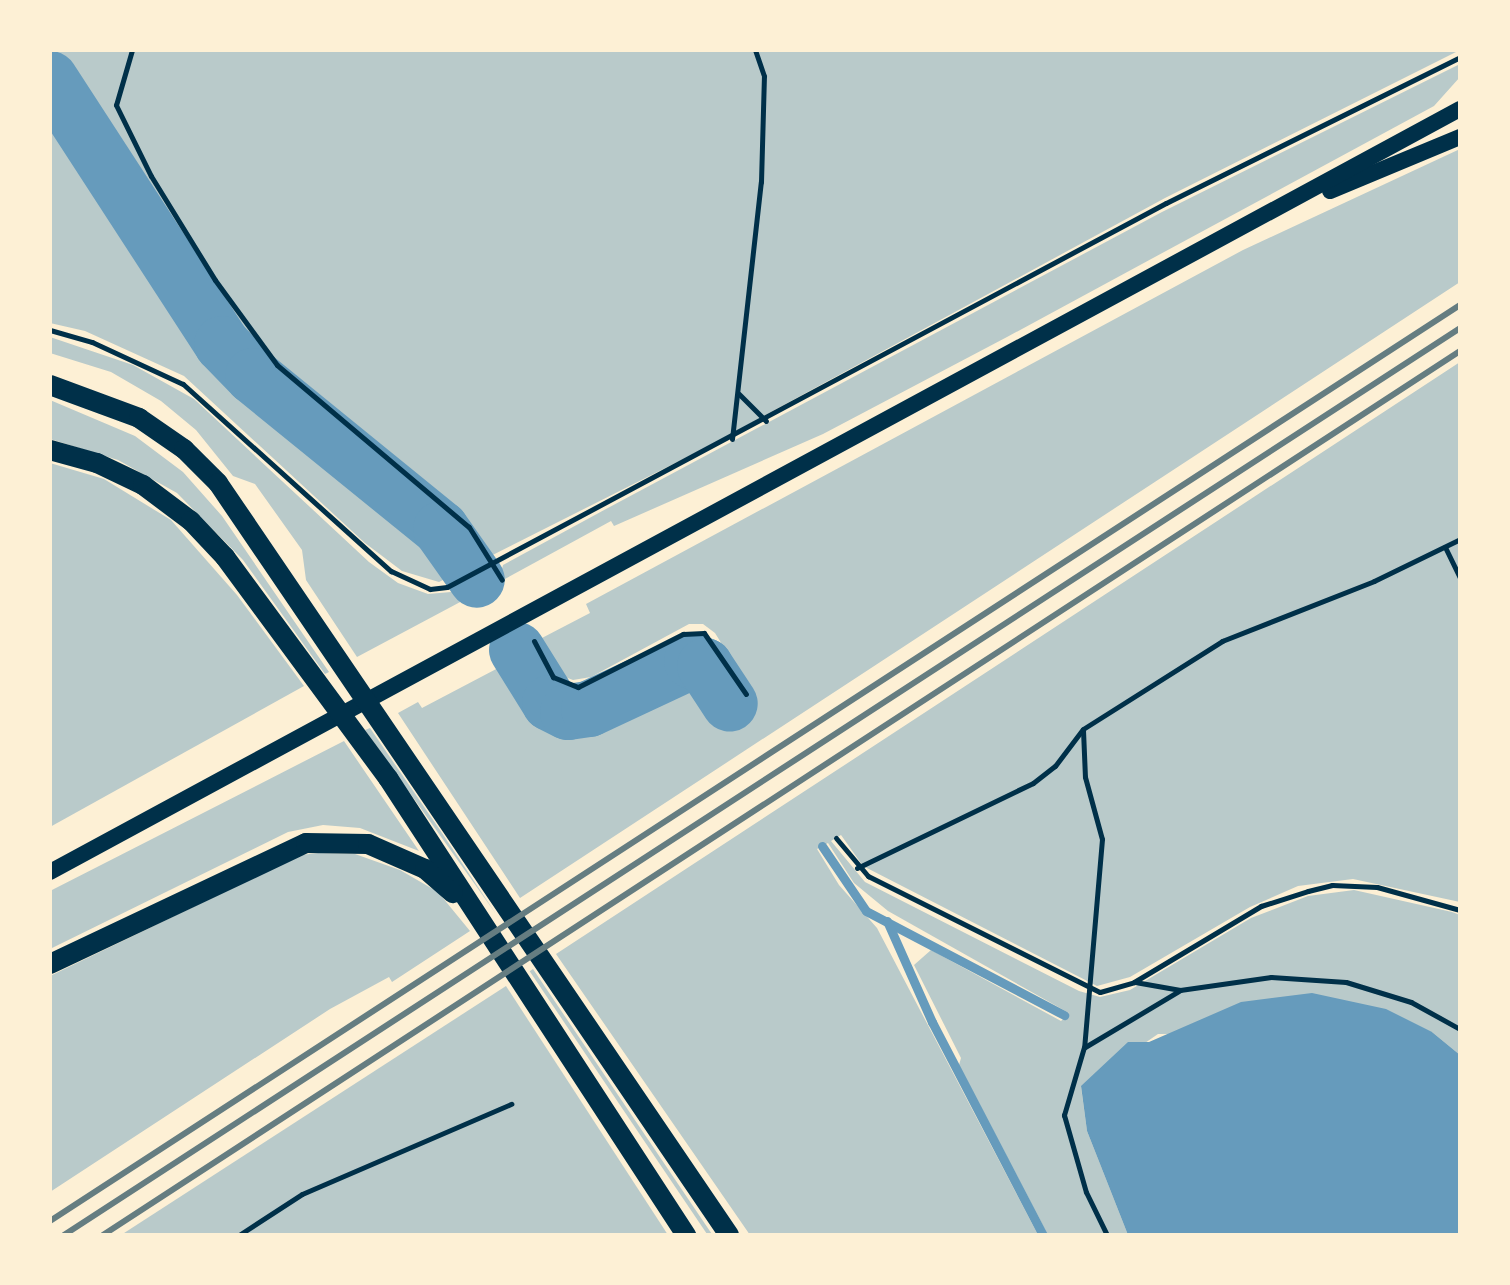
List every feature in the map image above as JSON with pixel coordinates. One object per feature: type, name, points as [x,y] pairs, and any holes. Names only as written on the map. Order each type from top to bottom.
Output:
[{"type":"main road","points":[[50,872],[1460,109]]},
{"type":"main road","points":[[1258,220],[1460,137]]},
{"type":"main road","points":[[50,385],[139,418],[184,449],[218,483],[729,1235]]},
{"type":"main road","points":[[50,450],[97,463],[143,485],[191,521],[225,557],[380,766],[686,1235]]},
{"type":"main road","points":[[50,964],[279,852],[329,840],[368,844],[425,869],[481,921]]},
{"type":"path","points":[[132,50],[116,105],[151,176],[215,280],[277,365],[469,527],[502,580]]},
{"type":"path","points":[[732,439],[761,182],[764,76],[755,50]]},
{"type":"path","points":[[50,330],[92,342],[183,384],[391,571],[430,589],[467,577],[766,421],[1166,203],[1460,57]]},
{"type":"path","points":[[738,394],[766,421]]},
{"type":"path","points":[[857,868],[1033,783],[1055,766],[1083,729],[1222,641],[1374,581],[1460,539]]},
{"type":"path","points":[[1445,546],[1460,578]]},
{"type":"path","points":[[534,641],[553,677],[578,687],[692,631],[704,633],[746,694]]},
{"type":"path","points":[[1083,729],[1085,777],[1102,839],[1086,989],[1084,1047],[1064,1115],[1086,1192],[1107,1235]]},
{"type":"path","points":[[836,838],[857,868],[1086,989],[1113,990],[1134,982],[1261,906],[1332,885],[1377,887],[1460,910]]},
{"type":"path","points":[[1134,982],[1180,990],[1271,977],[1346,982],[1411,1002],[1460,1029]]},
{"type":"path","points":[[1084,1047],[1180,990]]},
{"type":"path","points":[[239,1235],[302,1194],[511,1104]]},
{"type":"shaded area","points":[[50,50],[1460,50],[1165,198],[699,451],[439,582],[402,571],[365,543],[184,376],[85,331],[50,323]]},
{"type":"shaded area","points":[[1460,64],[1460,77],[1434,106],[1007,337],[823,434],[614,526],[611,521],[505,579],[501,573],[503,565],[1162,212]]},
{"type":"shaded area","points":[[1460,149],[1460,282],[520,898],[398,713],[418,702],[422,708],[517,658],[549,711],[564,721],[605,718],[687,670],[705,679],[726,707],[751,691],[715,633],[703,624],[689,624],[591,677],[573,680],[560,675],[540,639],[590,613],[586,604],[1243,250]]},
{"type":"shaded area","points":[[50,337],[133,365],[194,399],[369,562],[398,583],[428,594],[451,592],[488,574],[494,584],[357,657],[306,580],[302,550],[255,484],[233,476],[196,430],[161,401],[111,372],[50,353]]},
{"type":"shaded area","points":[[1460,362],[1460,902],[1353,879],[1298,886],[1250,907],[1130,977],[1097,986],[863,866],[841,835],[831,841],[865,882],[1079,991],[1100,997],[1130,990],[1251,918],[1308,896],[1354,890],[1452,912],[1460,915],[1460,1055],[1432,1032],[1158,1034],[1081,1087],[1087,1131],[1128,1235],[1048,1235],[959,1065],[961,1058],[914,965],[931,950],[1061,1021],[1069,1013],[888,911],[854,883],[828,843],[817,849],[839,885],[877,928],[1038,1235],[750,1235],[556,954]]},
{"type":"shaded area","points":[[50,400],[135,436],[183,472],[222,516],[329,672],[325,674],[243,560],[177,493],[118,460],[50,439]]},
{"type":"shaded area","points":[[50,463],[104,479],[171,520],[237,595],[304,686],[50,827]]},
{"type":"shaded area","points":[[693,636],[706,642],[713,653],[685,647],[589,701],[569,702],[549,685],[585,692]]},
{"type":"shaded area","points":[[370,728],[440,830],[496,914],[365,730]]},
{"type":"shaded area","points":[[344,741],[419,851],[360,828],[323,825],[288,832],[50,949],[50,891]]},
{"type":"shaded area","points":[[355,854],[400,870],[438,892],[470,931],[392,982],[389,977],[330,1009],[50,1192],[50,976],[301,855]]},
{"type":"shaded area","points":[[533,969],[712,1235],[708,1235],[530,971]]},
{"type":"shaded area","points":[[506,986],[668,1235],[121,1235]]},
{"type":"water","points":[[1312,993],[1386,1009],[1432,1032],[1460,1055],[1460,1235],[1128,1235],[1087,1131],[1081,1086],[1128,1042],[1149,1042],[1241,1002]]},
{"type":"waterway","points":[[50,79],[222,344],[253,376],[441,529],[477,580]]},
{"type":"waterway","points":[[517,650],[550,703],[568,712],[589,709],[692,661],[705,666],[730,704]]},
{"type":"waterway","points":[[822,846],[866,911],[1064,1015]]},
{"type":"waterway","points":[[887,921],[932,1022],[1043,1235]]},
{"type":"railway","points":[[50,1221],[1460,305]]},
{"type":"railway","points":[[64,1235],[1460,328]]},
{"type":"railway","points":[[103,1235],[1460,351]]}]
